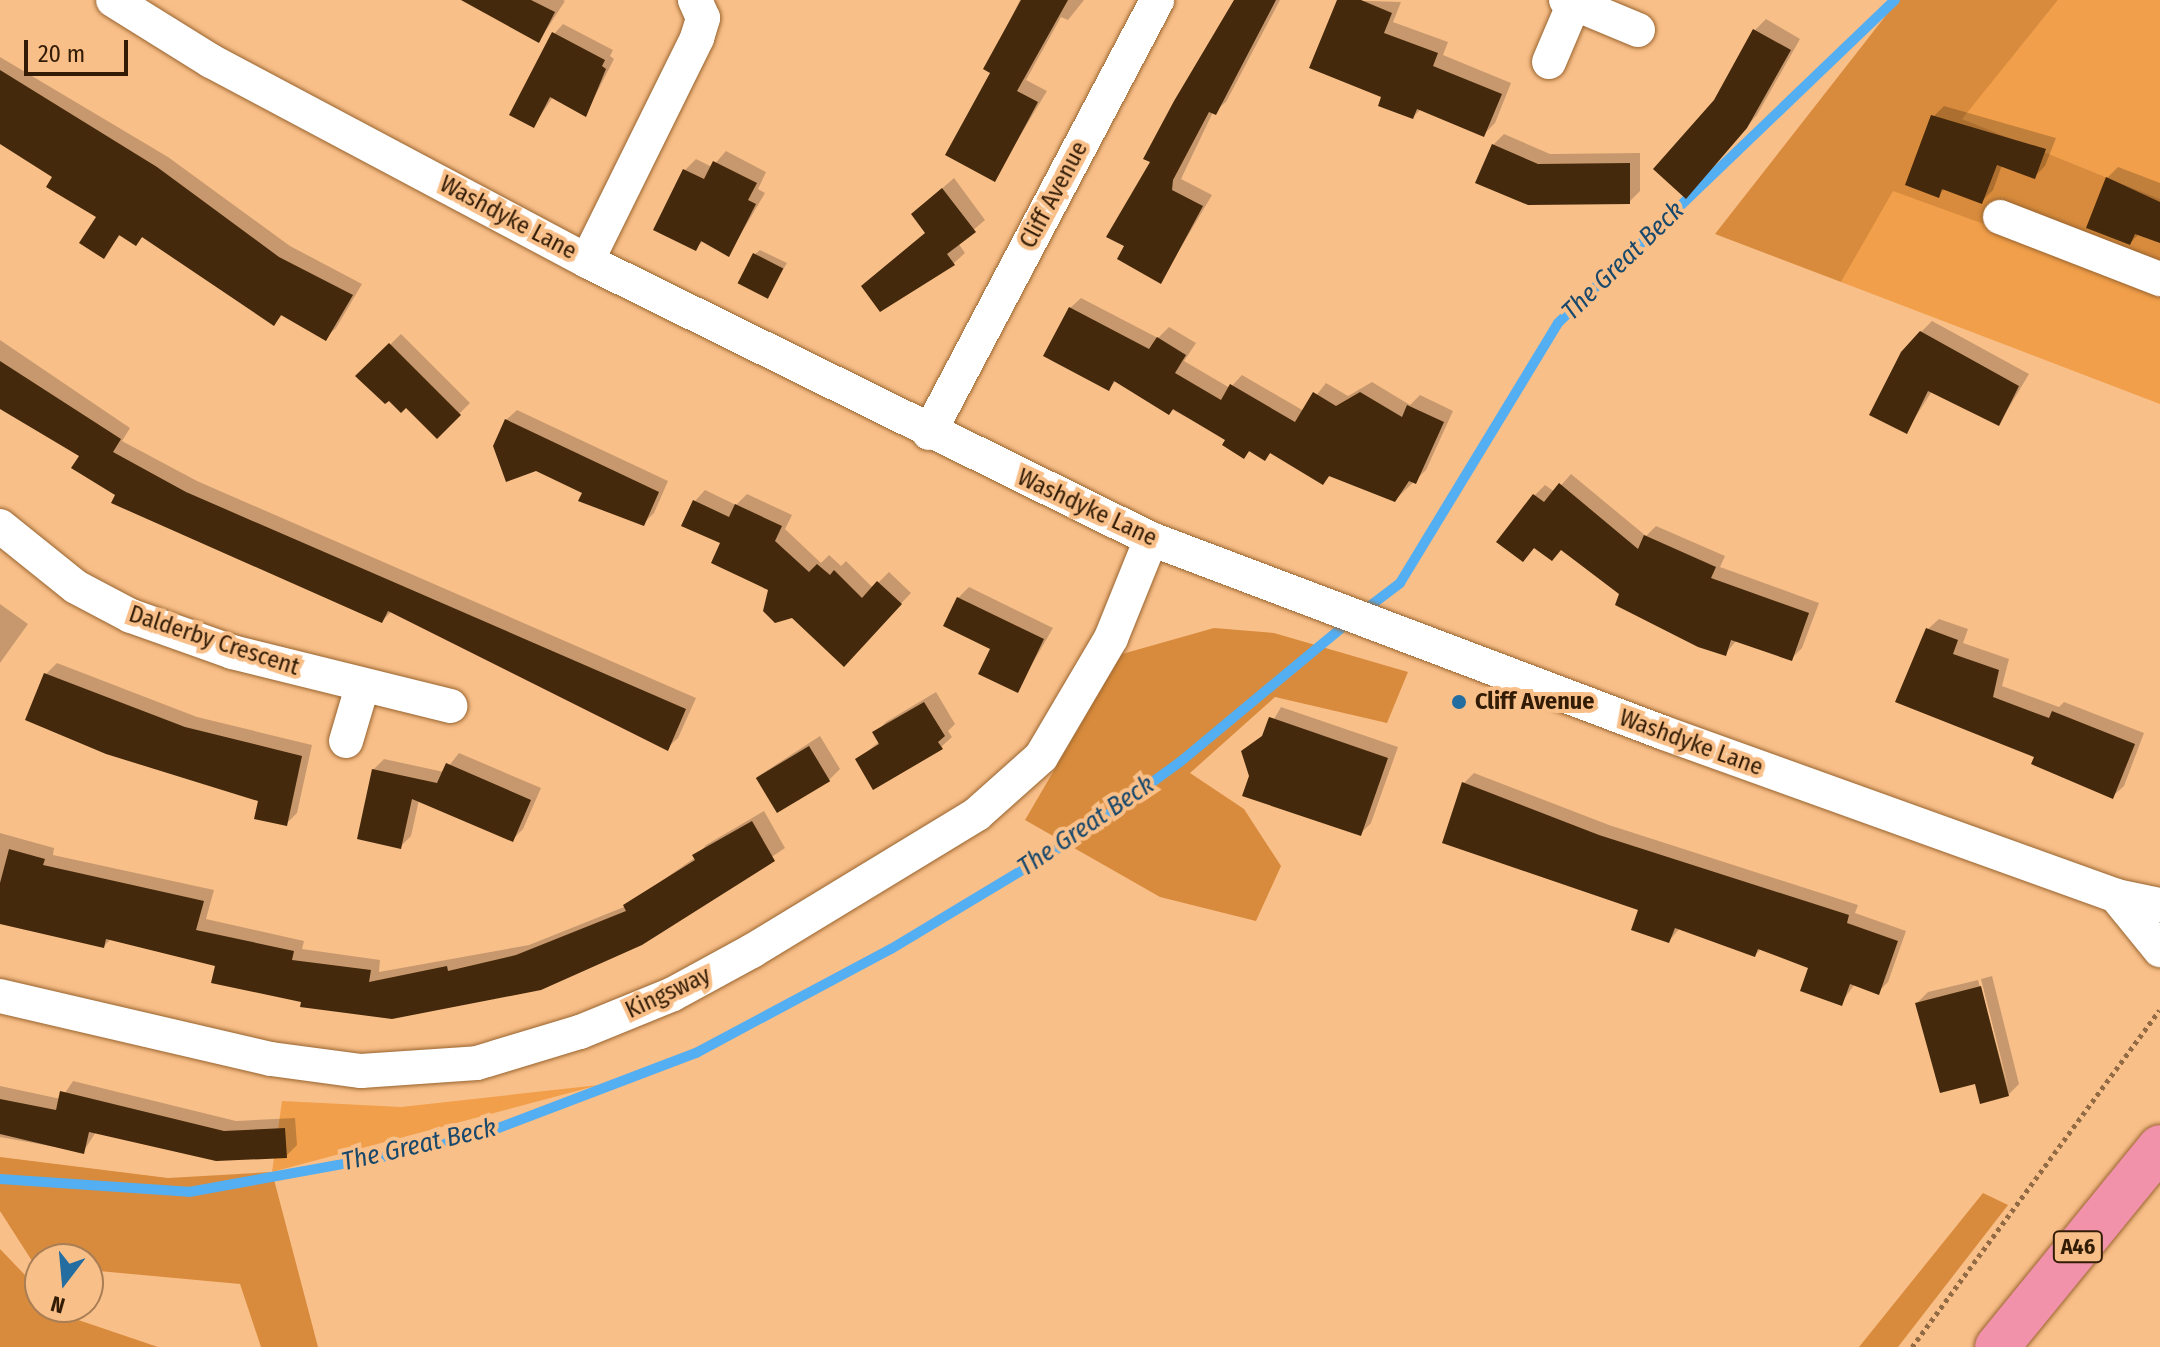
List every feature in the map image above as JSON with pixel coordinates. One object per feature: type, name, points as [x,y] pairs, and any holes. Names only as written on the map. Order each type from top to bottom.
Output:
[{"type":"highway","name":"A46","points":[[1997,1347],[2160,1147]]},
{"type":"street","name":"Washdyke Lane","points":[[113,0],[211,61],[587,261],[929,433],[1151,539],[1427,645],[2116,896],[2160,905]]},
{"type":"street","points":[[587,261],[697,38],[703,18],[695,0]]},
{"type":"street","name":"Cliff Avenue","points":[[929,433],[1157,0]]},
{"type":"street","points":[[1549,62],[1570,2],[1638,30]]},
{"type":"street","points":[[2000,217],[2160,279]]},
{"type":"street","name":"Dalderby Crescent","points":[[0,526],[76,587],[131,616],[232,652],[362,687],[450,706]]},
{"type":"street","name":"Kingsway","points":[[0,996],[271,1059],[361,1071],[477,1063],[580,1032],[673,994],[752,951],[977,814],[1041,757],[1111,638],[1151,539]]},
{"type":"street","points":[[346,741],[362,687]]},
{"type":"street","points":[[2116,896],[2160,950]]},
{"type":"path","points":[[1912,1347],[2160,1010]]},
{"type":"shaded area","points":[[1898,0],[2058,0],[1962,119],[2160,199],[2160,288],[1893,191],[1841,282],[1715,234]]},
{"type":"shaded area","points":[[2058,0],[2160,0],[2160,199],[1961,119]]},
{"type":"shaded area","points":[[1892,190],[2160,288],[2160,404],[1841,282]]},
{"type":"shaded area","points":[[1214,628],[1274,633],[1408,672],[1387,723],[1275,697],[1190,773],[1244,809],[1281,866],[1256,921],[1160,897],[1025,820],[1122,654]]},
{"type":"shaded area","points":[[599,1085],[272,1172],[282,1101],[401,1107]]},
{"type":"shaded area","points":[[0,1157],[168,1178],[272,1172],[318,1347],[261,1347],[240,1284],[104,1271],[104,1243],[24,1243],[24,1248],[0,1211]]},
{"type":"shaded area","points":[[1983,1193],[2008,1205],[1898,1347],[1859,1347]]},
{"type":"shaded area","points":[[0,1249],[24,1274],[24,1323],[87,1323],[158,1347],[0,1347]]},
{"type":"building","points":[[461,0],[531,0],[555,12],[539,43]]},
{"type":"building","points":[[1021,0],[1068,0],[1017,91],[1038,102],[995,182],[945,155],[990,73],[983,69]]},
{"type":"building","points":[[1234,0],[1276,0],[1216,115],[1209,112],[1173,180],[1172,190],[1203,206],[1161,284],[1117,259],[1124,246],[1106,237],[1150,162],[1143,159],[1174,101]]},
{"type":"building","points":[[1337,0],[1361,0],[1392,13],[1384,33],[1438,53],[1433,66],[1502,94],[1484,137],[1417,109],[1413,119],[1378,106],[1381,97],[1309,68]]},
{"type":"building","points":[[1753,29],[1791,50],[1747,128],[1686,199],[1653,169],[1714,100]]},
{"type":"building","points":[[552,32],[605,60],[602,66],[606,69],[586,117],[550,97],[534,128],[509,115]]},
{"type":"building","points":[[0,70],[157,167],[279,257],[353,295],[326,341],[281,315],[274,326],[142,237],[136,246],[119,235],[104,259],[79,243],[96,217],[46,187],[52,177],[0,144]]},
{"type":"building","points":[[1931,115],[2046,149],[2035,179],[1997,165],[1982,204],[1942,189],[1939,198],[1905,185]]},
{"type":"building","points":[[1492,144],[1538,164],[1630,163],[1630,204],[1528,205],[1475,183]]},
{"type":"building","points":[[713,161],[757,183],[748,200],[756,204],[729,257],[701,241],[696,251],[653,230],[683,169],[704,179]]},
{"type":"building","points":[[2106,177],[2160,202],[2160,243],[2135,234],[2130,245],[2086,228]]},
{"type":"building","points":[[942,188],[976,232],[947,254],[955,265],[880,312],[861,286],[925,233],[911,214]]},
{"type":"building","points":[[753,253],[783,268],[768,299],[738,283]]},
{"type":"building","points":[[1069,307],[1149,349],[1157,337],[1186,355],[1175,373],[1221,400],[1230,384],[1295,422],[1313,392],[1336,406],[1360,392],[1402,417],[1407,405],[1444,422],[1416,484],[1409,481],[1395,502],[1329,476],[1323,485],[1270,453],[1265,461],[1249,451],[1244,459],[1222,445],[1225,440],[1173,409],[1169,415],[1114,381],[1109,391],[1043,356]]},
{"type":"building","points":[[1920,331],[2019,386],[1999,426],[1928,391],[1907,434],[1869,415],[1901,352]]},
{"type":"building","points":[[389,343],[461,415],[437,439],[406,408],[401,413],[389,401],[385,404],[355,376]]},
{"type":"building","points":[[0,361],[121,439],[113,452],[186,492],[686,709],[668,751],[388,611],[382,623],[111,503],[115,495],[71,468],[79,456],[0,409]]},
{"type":"building","points":[[505,419],[659,492],[644,526],[578,501],[582,493],[536,471],[506,482],[493,446]]},
{"type":"building","points":[[1559,483],[1638,549],[1644,535],[1716,567],[1711,578],[1809,613],[1792,661],[1731,640],[1726,656],[1698,647],[1615,605],[1619,594],[1561,550],[1552,561],[1534,548],[1523,562],[1496,542],[1533,494],[1544,502]]},
{"type":"building","points":[[693,500],[729,517],[735,504],[782,526],[775,541],[809,572],[817,564],[830,575],[834,570],[862,598],[877,581],[902,604],[844,667],[792,618],[775,623],[763,611],[768,590],[711,563],[720,543],[681,526]]},
{"type":"building","points":[[957,597],[1044,639],[1018,693],[978,674],[990,649],[943,626]]},
{"type":"building","points":[[1926,628],[1958,640],[1953,654],[1999,670],[1993,697],[2049,718],[2052,711],[2135,744],[2113,799],[2031,764],[2034,757],[1895,702]]},
{"type":"building","points":[[44,673],[185,727],[302,756],[287,826],[254,819],[258,801],[106,754],[25,720]]},
{"type":"building","points":[[924,702],[945,736],[938,742],[943,749],[873,790],[855,759],[879,744],[872,732]]},
{"type":"building","points":[[1269,717],[1388,758],[1361,836],[1242,796],[1249,776],[1241,751],[1262,736]]},
{"type":"building","points":[[809,746],[830,781],[777,813],[756,778]]},
{"type":"building","points":[[446,763],[531,800],[513,842],[412,799],[401,849],[357,839],[372,769],[437,783]]},
{"type":"building","points":[[1462,782],[1599,835],[1849,915],[1847,923],[1898,941],[1879,995],[1850,984],[1842,1006],[1800,991],[1808,968],[1758,949],[1755,957],[1675,928],[1669,943],[1631,930],[1638,910],[1442,843]]},
{"type":"building","points":[[752,821],[775,861],[642,945],[541,990],[392,1019],[300,1007],[301,1002],[211,983],[215,966],[106,939],[104,948],[0,924],[0,883],[9,849],[45,859],[43,865],[204,901],[196,930],[294,951],[292,960],[371,970],[369,982],[447,966],[448,971],[516,955],[626,911],[623,905],[695,860],[692,855]]},
{"type":"building","points":[[1981,986],[2009,1096],[1980,1104],[1975,1084],[1940,1093],[1915,1003]]},
{"type":"building","points":[[60,1091],[224,1131],[285,1128],[287,1158],[216,1161],[89,1132],[84,1154],[0,1134],[0,1099],[56,1110]]},
{"type":"waterway","name":"The Great Beck","points":[[1362,612],[1400,583],[1558,323],[1895,0]]},
{"type":"waterway","name":"The Great Beck","points":[[0,1179],[189,1192],[388,1156],[472,1138],[696,1053],[891,949],[1074,839],[1180,762],[1350,621]]},
{"type":"place","name":"Cliff Avenue","points":[[1459,702]]}]
